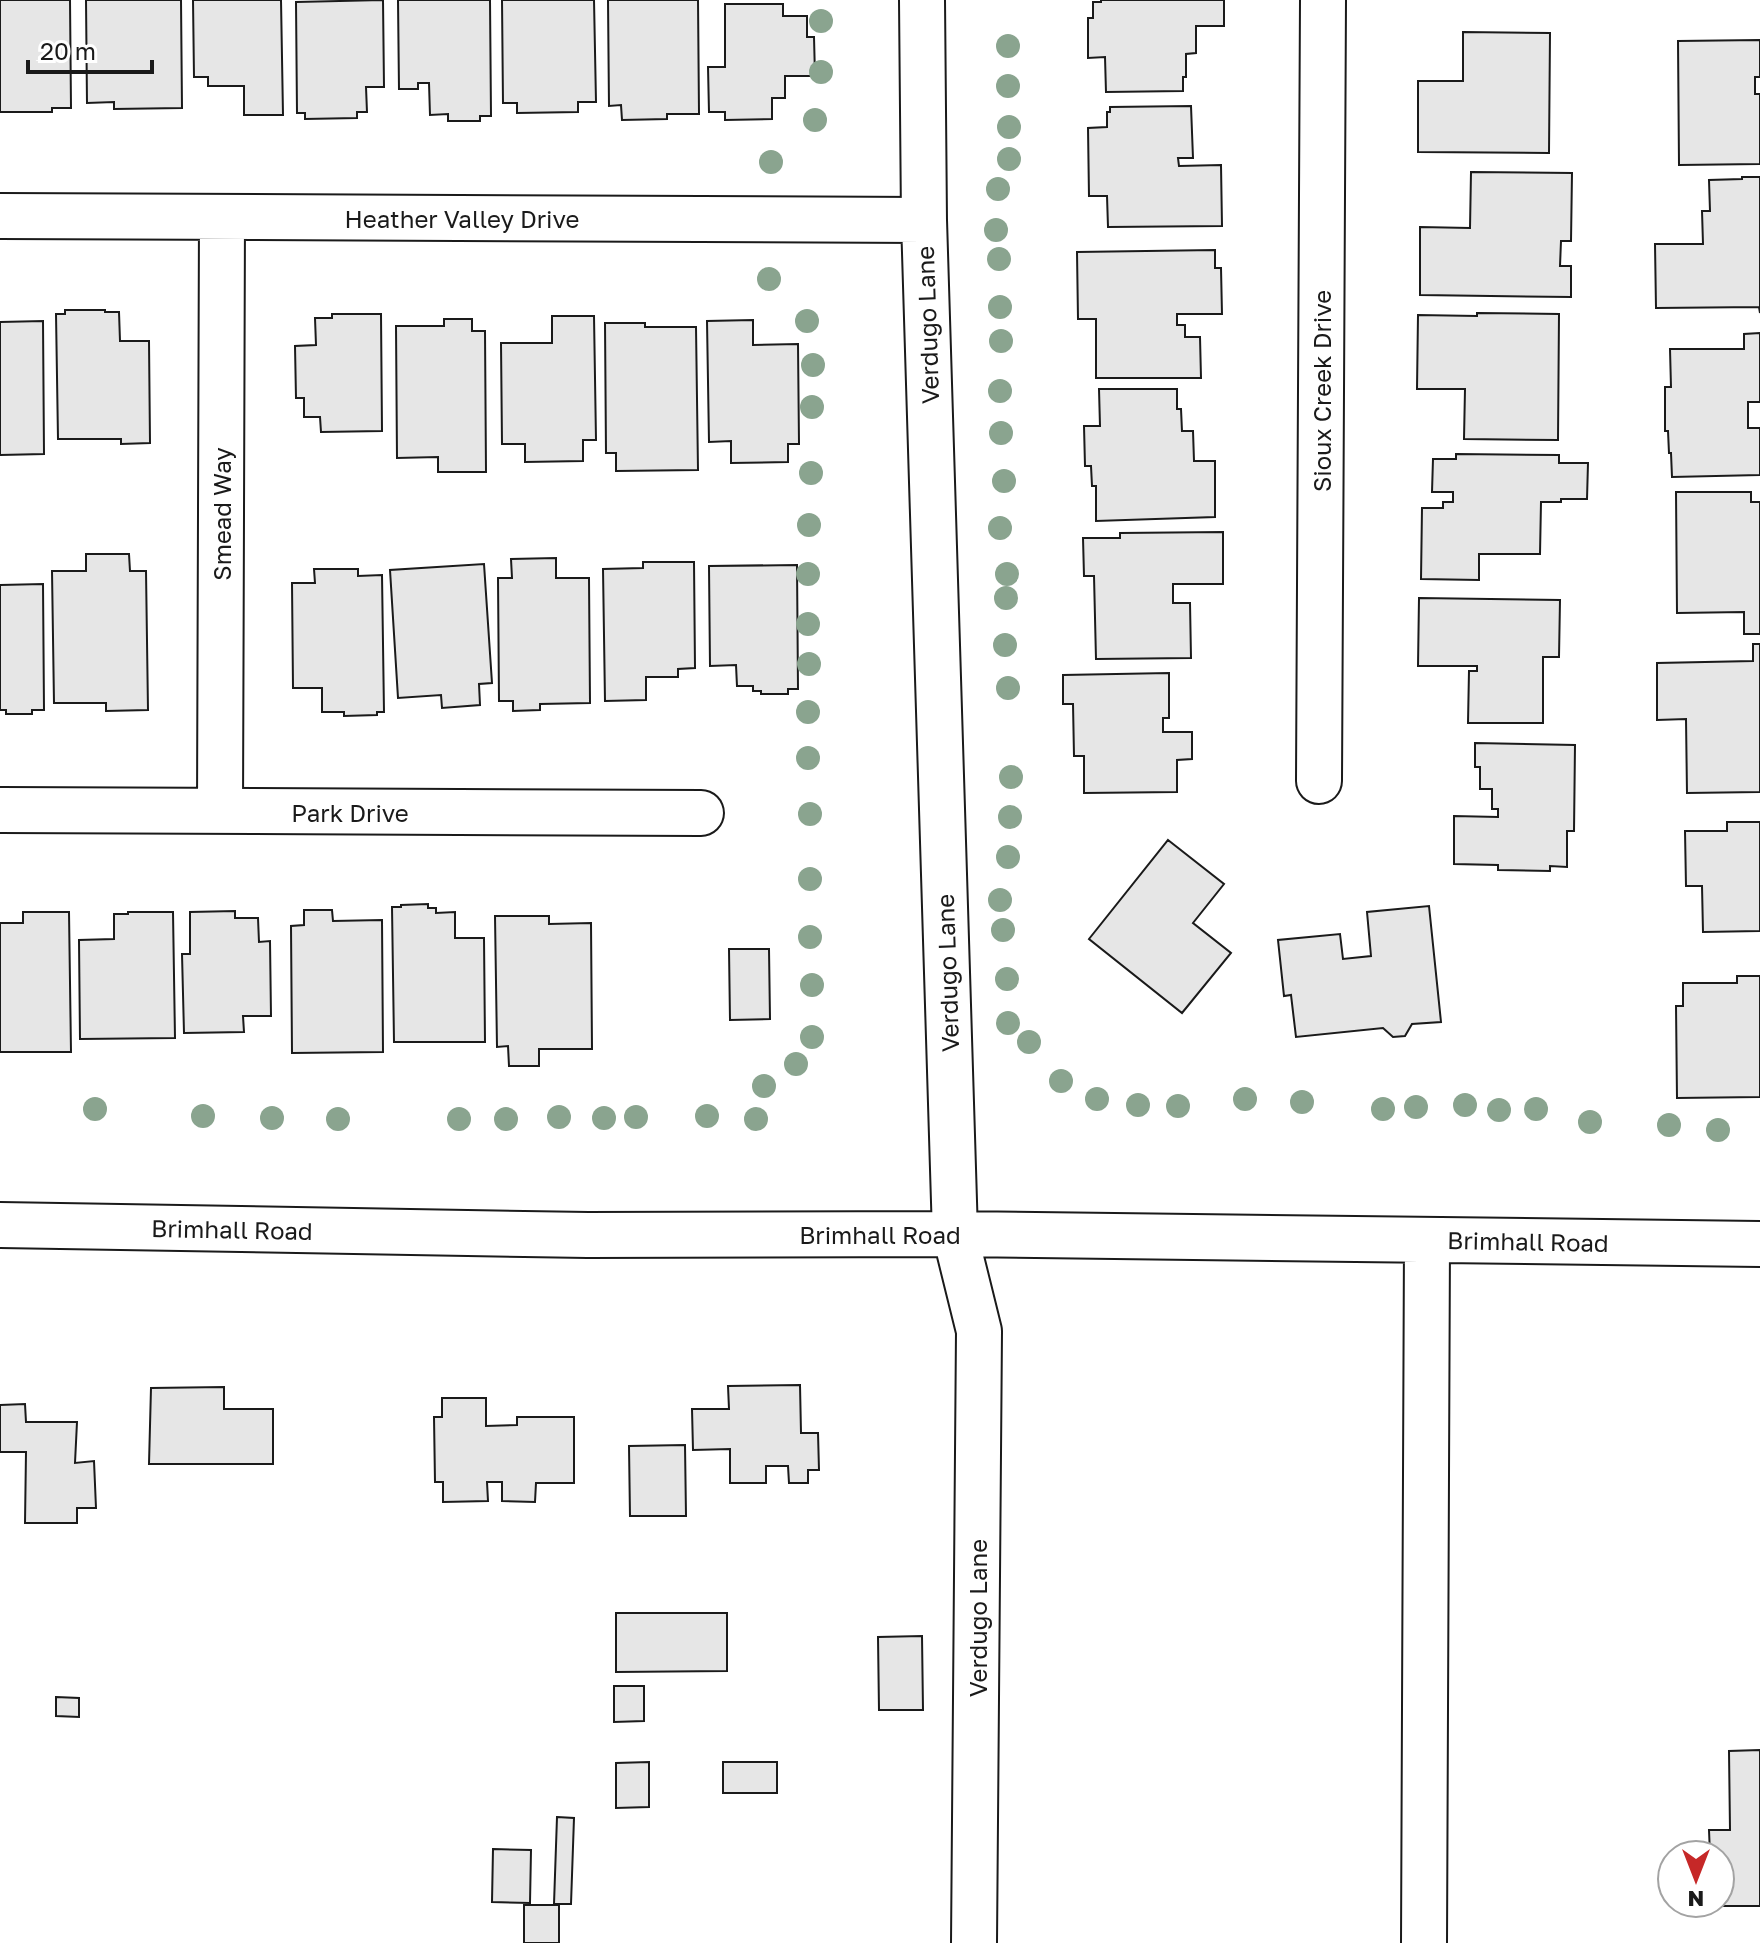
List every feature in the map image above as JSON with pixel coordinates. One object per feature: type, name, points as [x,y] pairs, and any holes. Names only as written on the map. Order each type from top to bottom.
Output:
[{"type":"street","name":"Verdugo Lane","points":[[922,0],[924,220],[955,1234],[979,1331],[974,1943]]},
{"type":"street","name":"Sioux Creek Drive","points":[[1319,781],[1323,0]]},
{"type":"street","name":"Heather Valley Drive","points":[[0,216],[924,220]]},
{"type":"street","name":"Smead Way","points":[[220,811],[222,217]]},
{"type":"street","name":"Park Drive","points":[[0,810],[701,813]]},
{"type":"street","name":"Brimhall Road","points":[[0,1225],[588,1235],[955,1234],[1760,1244]]},
{"type":"street","points":[[1424,1943],[1427,1240]]},
{"type":"building","points":[[0,0],[70,0],[71,108],[52,108],[52,112],[0,112]]},
{"type":"building","points":[[86,0],[181,0],[182,108],[114,109],[114,102],[87,103]]},
{"type":"building","points":[[193,0],[281,0],[283,115],[244,115],[244,86],[208,86],[208,77],[194,77]]},
{"type":"building","points":[[383,0],[384,87],[366,87],[367,112],[357,112],[357,118],[305,119],[305,113],[297,113],[296,2]]},
{"type":"building","points":[[398,0],[490,0],[491,116],[480,116],[480,121],[448,121],[448,114],[430,115],[429,83],[418,83],[418,89],[399,89]]},
{"type":"building","points":[[502,0],[594,0],[596,102],[578,102],[578,112],[517,113],[517,103],[503,103]]},
{"type":"building","points":[[608,0],[698,0],[699,114],[667,114],[667,119],[622,120],[621,105],[609,106]]},
{"type":"building","points":[[1224,0],[1224,26],[1196,26],[1196,53],[1186,54],[1183,91],[1106,92],[1105,57],[1088,58],[1088,18],[1093,18],[1093,2]]},
{"type":"building","points":[[725,4],[783,4],[783,16],[807,16],[807,37],[814,37],[815,76],[785,76],[785,98],[772,98],[772,119],[725,120],[725,112],[709,112],[708,67],[725,67]]},
{"type":"building","points":[[1463,32],[1550,33],[1549,153],[1418,152],[1418,81],[1463,81]]},
{"type":"building","points":[[1760,40],[1760,77],[1755,77],[1755,94],[1760,94],[1760,164],[1679,165],[1678,41]]},
{"type":"building","points":[[1191,106],[1193,158],[1178,158],[1179,166],[1221,165],[1222,226],[1108,227],[1107,196],[1089,196],[1088,128],[1107,127],[1110,107]]},
{"type":"building","points":[[1471,172],[1572,173],[1571,241],[1561,241],[1560,266],[1571,266],[1571,297],[1420,295],[1420,227],[1470,228]]},
{"type":"building","points":[[1760,177],[1760,313],[1759,307],[1656,308],[1655,244],[1703,244],[1702,211],[1710,211],[1709,180]]},
{"type":"building","points":[[1215,250],[1215,268],[1221,268],[1222,314],[1177,314],[1177,325],[1185,325],[1185,337],[1200,337],[1201,378],[1096,378],[1096,319],[1078,319],[1077,252]]},
{"type":"building","points":[[65,310],[119,312],[120,341],[149,341],[150,443],[121,444],[121,439],[58,439],[56,314],[65,314]]},
{"type":"building","points":[[1477,313],[1559,314],[1558,440],[1464,439],[1465,389],[1417,389],[1418,315],[1477,316]]},
{"type":"building","points":[[332,314],[381,314],[382,431],[321,432],[320,417],[304,417],[304,398],[296,398],[295,346],[316,345],[315,318],[332,318]]},
{"type":"building","points":[[552,316],[594,316],[596,440],[583,440],[583,461],[525,462],[525,444],[502,444],[501,343],[552,343]]},
{"type":"building","points":[[444,319],[472,319],[472,331],[485,331],[486,472],[438,472],[438,457],[397,458],[396,326],[444,326]]},
{"type":"building","points":[[753,320],[753,345],[798,344],[799,444],[788,444],[788,462],[731,463],[731,441],[709,442],[707,321]]},
{"type":"building","points":[[43,321],[44,454],[0,455],[0,322]]},
{"type":"building","points":[[605,323],[696,327],[698,470],[616,471],[616,453],[606,453]]},
{"type":"building","points":[[1760,333],[1760,402],[1748,402],[1748,428],[1760,428],[1760,475],[1672,477],[1668,431],[1665,431],[1665,387],[1671,387],[1670,349],[1744,349],[1744,334]]},
{"type":"building","points":[[1099,389],[1177,389],[1182,431],[1193,431],[1194,461],[1215,461],[1215,517],[1096,521],[1096,486],[1092,486],[1091,466],[1085,466],[1084,426],[1100,426]]},
{"type":"building","points":[[1456,454],[1559,455],[1559,463],[1588,463],[1587,499],[1541,502],[1540,554],[1479,554],[1479,580],[1421,579],[1422,508],[1443,508],[1443,502],[1453,502],[1453,492],[1432,492],[1433,459],[1456,459]]},
{"type":"building","points":[[1676,492],[1751,492],[1751,502],[1760,502],[1760,634],[1744,634],[1744,612],[1677,613]]},
{"type":"building","points":[[1223,532],[1223,584],[1173,584],[1173,603],[1190,603],[1191,658],[1096,659],[1094,576],[1084,576],[1083,538],[1120,538],[1120,533]]},
{"type":"building","points":[[86,554],[129,554],[130,571],[146,571],[148,710],[106,711],[106,703],[54,703],[52,571],[86,571]]},
{"type":"building","points":[[556,558],[556,578],[589,578],[590,703],[540,704],[540,710],[513,711],[513,701],[499,701],[498,578],[512,578],[511,559]]},
{"type":"building","points":[[643,562],[694,562],[695,668],[678,669],[678,677],[646,677],[646,700],[605,701],[603,569],[643,568]]},
{"type":"building","points":[[484,564],[492,683],[479,684],[480,705],[442,708],[441,695],[398,698],[390,570]]},
{"type":"building","points":[[797,565],[798,689],[788,689],[788,694],[761,694],[761,691],[753,691],[753,686],[737,686],[736,665],[710,666],[709,566]]},
{"type":"building","points":[[314,569],[358,569],[358,576],[382,575],[384,712],[344,716],[344,712],[322,712],[322,688],[293,688],[292,583],[315,583]]},
{"type":"building","points":[[43,584],[44,710],[32,710],[32,714],[6,714],[6,710],[0,710],[0,585]]},
{"type":"building","points":[[1419,598],[1560,600],[1559,657],[1543,657],[1543,723],[1468,723],[1469,671],[1477,671],[1477,666],[1418,666]]},
{"type":"building","points":[[1753,644],[1760,644],[1760,792],[1687,793],[1686,719],[1657,720],[1657,663],[1753,661]]},
{"type":"building","points":[[1169,673],[1169,718],[1163,718],[1163,732],[1192,732],[1192,759],[1177,760],[1177,792],[1084,793],[1084,756],[1074,756],[1073,704],[1063,704],[1063,675]]},
{"type":"building","points":[[1475,743],[1575,745],[1574,831],[1567,831],[1567,867],[1550,866],[1550,871],[1498,870],[1498,865],[1454,864],[1454,816],[1498,817],[1498,809],[1492,809],[1492,789],[1480,789],[1480,767],[1475,767]]},
{"type":"building","points":[[1727,822],[1760,822],[1760,931],[1703,932],[1702,886],[1686,886],[1685,831],[1727,831]]},
{"type":"building","points":[[1168,840],[1224,884],[1193,923],[1231,953],[1182,1013],[1089,939]]},
{"type":"building","points":[[428,904],[428,908],[436,908],[436,913],[455,912],[455,938],[484,938],[485,1042],[394,1042],[392,907]]},
{"type":"building","points":[[1429,906],[1441,1022],[1412,1024],[1405,1036],[1393,1037],[1383,1028],[1296,1037],[1291,995],[1284,996],[1278,940],[1340,934],[1343,959],[1371,956],[1367,912]]},
{"type":"building","points":[[304,910],[332,910],[333,921],[382,920],[383,1052],[292,1053],[291,926],[304,925]]},
{"type":"building","points":[[235,911],[235,918],[258,918],[259,942],[270,941],[271,1016],[243,1016],[244,1032],[184,1033],[182,954],[190,954],[190,912]]},
{"type":"building","points":[[23,912],[69,912],[71,1052],[0,1052],[0,923],[23,923]]},
{"type":"building","points":[[173,912],[175,1038],[80,1039],[79,940],[114,939],[114,914]]},
{"type":"building","points":[[495,916],[549,916],[549,924],[591,923],[592,1049],[539,1049],[539,1066],[509,1066],[508,1046],[497,1047]]},
{"type":"building","points":[[729,949],[769,949],[770,1019],[730,1020]]},
{"type":"building","points":[[1737,976],[1760,976],[1760,1097],[1677,1098],[1676,1006],[1683,1006],[1683,983],[1737,983]]},
{"type":"building","points":[[800,1385],[801,1433],[818,1433],[819,1470],[808,1470],[808,1483],[789,1483],[788,1466],[766,1466],[766,1483],[730,1483],[730,1449],[693,1450],[692,1409],[729,1409],[728,1386]]},
{"type":"building","points":[[224,1387],[224,1409],[273,1409],[273,1464],[149,1464],[151,1388]]},
{"type":"building","points":[[442,1398],[486,1398],[486,1426],[517,1425],[517,1417],[574,1417],[574,1483],[536,1483],[535,1502],[502,1501],[502,1482],[487,1482],[488,1501],[443,1502],[443,1482],[435,1482],[434,1417],[442,1417]]},
{"type":"building","points":[[25,1404],[26,1422],[77,1422],[75,1463],[94,1461],[96,1508],[77,1508],[77,1523],[25,1523],[26,1452],[0,1452],[0,1405]]},
{"type":"building","points":[[685,1445],[686,1516],[630,1516],[629,1446]]},
{"type":"building","points":[[616,1613],[727,1613],[727,1671],[616,1672]]},
{"type":"building","points":[[922,1636],[923,1710],[879,1710],[878,1637]]},
{"type":"building","points":[[614,1686],[644,1686],[644,1721],[614,1722]]},
{"type":"building","points":[[56,1697],[79,1698],[79,1717],[56,1716]]},
{"type":"building","points":[[1760,1750],[1760,1906],[1736,1906],[1736,1839],[1709,1839],[1709,1830],[1730,1830],[1729,1751]]},
{"type":"building","points":[[649,1762],[649,1807],[616,1808],[616,1763]]},
{"type":"building","points":[[723,1762],[777,1762],[777,1793],[723,1793]]},
{"type":"building","points":[[557,1817],[574,1818],[571,1904],[554,1904]]},
{"type":"building","points":[[493,1849],[531,1850],[530,1903],[492,1902]]},
{"type":"building","points":[[524,1905],[559,1905],[559,1943],[524,1943]]}]
